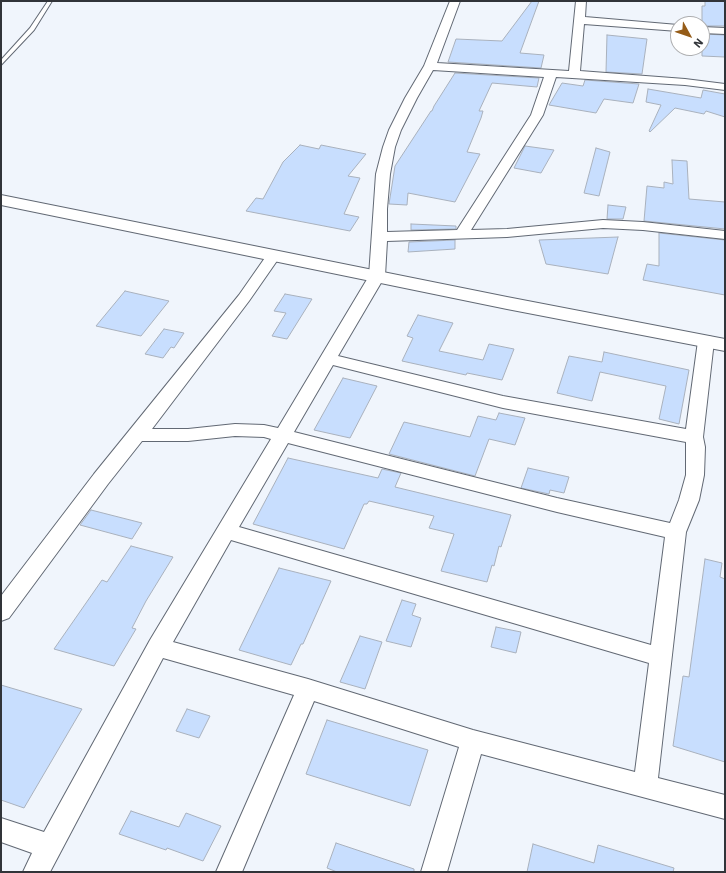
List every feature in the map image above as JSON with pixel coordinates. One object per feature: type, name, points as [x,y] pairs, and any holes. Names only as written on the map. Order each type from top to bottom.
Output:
[{"type":"main road","points":[[1,189],[725,345]]},
{"type":"main road","points":[[1,200],[274,255],[377,270],[725,330]]},
{"type":"street","points":[[36,872],[158,647],[328,359],[377,270],[383,174],[389,147],[395,130],[411,98],[430,66],[455,1]]},
{"type":"street","points":[[574,74],[581,1]]},
{"type":"street","points":[[579,20],[670,27]]},
{"type":"street","points":[[710,30],[725,31]]},
{"type":"street","points":[[430,66],[551,74],[574,74],[685,82],[725,87]]},
{"type":"street","points":[[461,236],[537,115],[551,74]]},
{"type":"street","points":[[380,237],[461,236],[603,224],[643,226],[725,235]]},
{"type":"street","points":[[1,612],[101,479],[244,298],[274,255]]},
{"type":"street","points":[[645,786],[676,532],[689,500],[695,475],[696,447],[694,437],[706,341]]},
{"type":"street","points":[[328,359],[503,402],[694,437]]},
{"type":"street","points":[[137,435],[188,435],[235,430],[264,431],[557,505],[676,532]]},
{"type":"street","points":[[226,531],[661,657]]},
{"type":"street","points":[[158,647],[308,689],[473,741],[725,807]]},
{"type":"street","points":[[229,872],[308,689]]},
{"type":"street","points":[[434,872],[473,741]]},
{"type":"street","points":[[1,830],[50,847]]},
{"type":"lane","points":[[1,63],[32,29],[50,1]]},
{"type":"building","points":[[532,1],[539,1],[520,53],[544,55],[541,68],[448,62],[456,39],[502,41]]},
{"type":"building","points":[[705,1],[725,1],[725,26],[710,26],[710,16],[702,16],[702,6],[705,6]]},
{"type":"building","points":[[710,34],[725,35],[725,57],[702,56],[710,56]]},
{"type":"building","points":[[607,35],[647,39],[642,74],[606,72]]},
{"type":"building","points":[[455,73],[539,78],[537,87],[492,83],[479,111],[483,111],[467,152],[480,154],[455,202],[408,193],[407,205],[389,204],[395,166],[432,111]]},
{"type":"building","points":[[585,80],[639,84],[633,103],[604,99],[596,113],[549,105],[562,83],[583,86]]},
{"type":"building","points":[[648,89],[701,98],[703,90],[725,94],[725,117],[706,111],[704,114],[675,108],[650,132],[649,131],[661,105],[646,102]]},
{"type":"building","points":[[300,145],[319,149],[321,145],[366,154],[348,176],[360,178],[344,214],[359,217],[350,231],[246,211],[256,198],[263,199],[283,162]]},
{"type":"building","points":[[525,146],[554,150],[541,173],[514,168]]},
{"type":"building","points":[[596,148],[610,152],[599,196],[584,193]]},
{"type":"building","points":[[672,160],[687,161],[689,199],[725,202],[725,229],[644,221],[647,186],[664,188],[664,182],[673,184]]},
{"type":"building","points":[[608,205],[626,207],[623,219],[607,219]]},
{"type":"building","points":[[411,224],[456,226],[456,229],[411,230]]},
{"type":"building","points":[[659,233],[725,240],[725,295],[643,280],[647,264],[659,266]]},
{"type":"building","points":[[618,237],[608,274],[546,264],[539,240]]},
{"type":"building","points":[[455,240],[455,249],[408,252],[409,242]]},
{"type":"building","points":[[125,291],[169,301],[141,336],[96,326]]},
{"type":"building","points":[[285,294],[312,299],[287,339],[272,336],[286,313],[274,311]]},
{"type":"building","points":[[418,315],[453,323],[439,351],[483,360],[489,344],[514,349],[502,380],[467,373],[466,375],[402,361],[413,338],[407,336]]},
{"type":"building","points":[[164,329],[184,333],[174,348],[171,347],[163,358],[145,354]]},
{"type":"building","points":[[604,352],[689,370],[679,424],[659,419],[666,386],[600,372],[592,401],[557,393],[569,356],[602,362]]},
{"type":"building","points":[[343,378],[377,386],[350,438],[314,430]]},
{"type":"building","points":[[499,413],[525,418],[515,445],[489,439],[475,476],[389,454],[404,422],[470,437],[478,416],[496,420]]},
{"type":"building","points":[[288,458],[378,478],[382,469],[401,473],[395,487],[511,515],[501,547],[499,546],[494,566],[492,565],[487,582],[441,571],[454,534],[429,528],[434,516],[369,501],[367,504],[364,504],[344,549],[253,524]]},
{"type":"building","points":[[528,468],[569,477],[564,493],[550,490],[549,494],[521,488]]},
{"type":"building","points":[[91,510],[142,523],[132,539],[80,525]]},
{"type":"building","points":[[131,546],[173,557],[146,601],[132,628],[136,629],[114,666],[54,649],[102,580],[107,582]]},
{"type":"building","points":[[705,559],[722,563],[720,577],[725,579],[725,762],[673,746],[683,676],[689,677]]},
{"type":"building","points":[[279,568],[331,581],[303,644],[301,644],[291,665],[239,650]]},
{"type":"building","points":[[402,600],[416,604],[412,615],[421,618],[411,647],[386,641]]},
{"type":"building","points":[[496,627],[521,632],[516,653],[491,647]]},
{"type":"building","points":[[360,636],[382,642],[365,689],[340,682]]},
{"type":"building","points":[[1,685],[82,709],[24,808],[1,800]]},
{"type":"building","points":[[187,709],[210,716],[199,738],[176,731]]},
{"type":"building","points":[[327,720],[428,750],[410,806],[306,774]]},
{"type":"building","points":[[131,811],[179,827],[186,813],[221,826],[203,861],[167,848],[166,850],[119,834]]},
{"type":"building","points":[[336,843],[414,869],[414,872],[337,872],[327,868]]},
{"type":"building","points":[[533,844],[594,863],[598,845],[674,868],[673,872],[527,872]]}]
